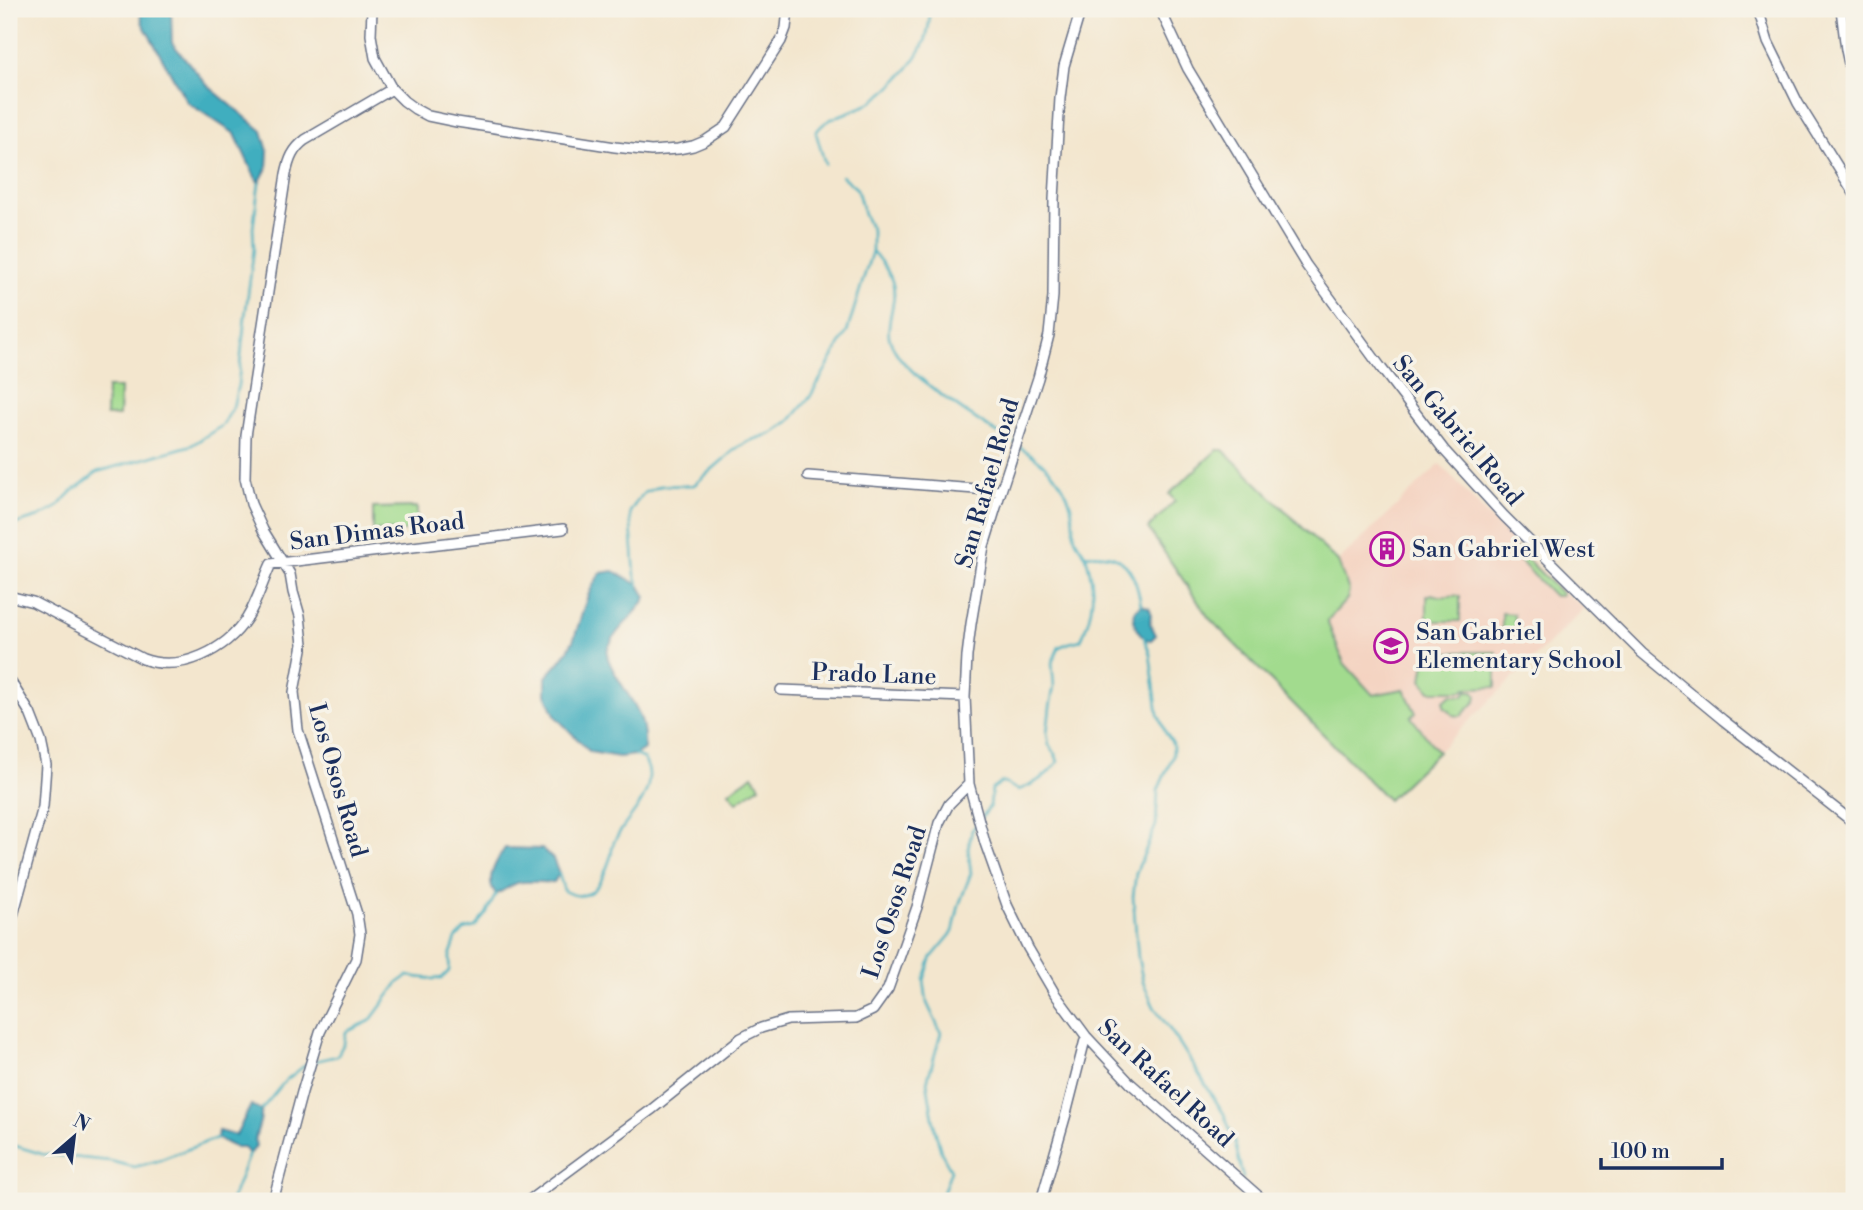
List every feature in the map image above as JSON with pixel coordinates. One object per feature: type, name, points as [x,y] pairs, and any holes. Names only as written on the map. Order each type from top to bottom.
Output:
[{"type":"street","points":[[372,9],[371,35],[375,58],[392,89],[404,102],[419,112],[457,122],[651,150],[678,149],[705,141],[726,127],[781,41],[786,28],[788,9]]},
{"type":"street","name":"San Rafael Road","points":[[1081,9],[1064,66],[1060,98],[1054,198],[1053,296],[1049,335],[984,546],[967,656],[965,697],[969,784],[1007,905],[1055,994],[1086,1036],[1142,1094],[1264,1201]]},
{"type":"street","name":"San Gabriel Road","points":[[1160,9],[1188,69],[1300,255],[1349,325],[1444,450],[1504,516],[1642,653],[1854,823]]},
{"type":"street","points":[[1758,9],[1768,42],[1798,103],[1854,193]]},
{"type":"street","points":[[1841,9],[1854,86]]},
{"type":"street","name":"Los Osos Road","points":[[273,1201],[320,1032],[356,959],[360,934],[298,730],[295,692],[303,634],[290,575],[251,504],[245,478],[244,452],[288,163],[300,144],[392,89]]},
{"type":"street","points":[[808,477],[1001,491]]},
{"type":"street","name":"San Dimas Road","points":[[9,596],[33,602],[144,659],[177,663],[209,652],[236,630],[248,615],[271,564],[563,529]]},
{"type":"street","points":[[9,679],[30,713],[41,741],[46,765],[43,807],[9,930]]},
{"type":"street","name":"Prado Lane","points":[[781,690],[965,697]]},
{"type":"street","name":"Los Osos Road","points":[[528,1201],[651,1110],[741,1038],[778,1022],[856,1018],[873,1010],[888,989],[902,950],[917,907],[939,823],[949,804],[969,784]]},
{"type":"street","points":[[1041,1201],[1086,1036]]},
{"type":"shaded area","name":"San Gabriel Elementary School","points":[[1217,450],[1223,450],[1338,562],[1440,464],[1562,591],[1585,608],[1388,800],[1209,618],[1148,528],[1175,501],[1169,494]]},
{"type":"green space","points":[[107,388],[120,388],[119,416],[106,416]]},
{"type":"green space","points":[[1217,450],[1223,450],[1338,562],[1349,591],[1347,599],[1327,621],[1344,663],[1373,695],[1404,689],[1416,713],[1411,717],[1438,752],[1388,800],[1209,618],[1148,528],[1175,501],[1169,494]]},
{"type":"green space","points":[[417,507],[417,531],[373,531],[373,508]]},
{"type":"green space","points":[[1516,548],[1561,596],[1554,596],[1515,556]]},
{"type":"green space","points":[[1427,596],[1460,596],[1460,621],[1427,621]]},
{"type":"green space","points":[[1502,613],[1514,614],[1514,623],[1519,627],[1507,639],[1502,636]]},
{"type":"green space","points":[[1442,652],[1496,652],[1496,687],[1430,691],[1422,680],[1425,662],[1441,661]]},
{"type":"green space","points":[[1467,691],[1473,691],[1477,695],[1476,701],[1461,716],[1453,715],[1444,706],[1444,701],[1451,695],[1463,696]]},
{"type":"green space","points":[[753,775],[760,786],[737,802],[729,792]]},
{"type":"water","points":[[139,9],[171,9],[172,43],[207,85],[262,131],[268,151],[267,168],[259,183],[235,134],[187,102],[143,24]]},
{"type":"water","points":[[614,571],[639,585],[646,597],[618,631],[607,652],[611,667],[638,712],[644,734],[644,749],[635,755],[619,757],[590,752],[556,717],[546,694],[546,677],[571,646],[587,597],[601,573]]},
{"type":"water","points":[[1141,605],[1149,607],[1151,612],[1150,623],[1156,635],[1150,641],[1139,632],[1135,624],[1135,610]]},
{"type":"water","points":[[505,848],[542,849],[553,859],[559,874],[554,882],[521,882],[496,894],[491,878]]},
{"type":"water","points":[[251,1105],[261,1110],[261,1115],[255,1138],[256,1147],[249,1154],[244,1147],[234,1147],[217,1138],[218,1131],[236,1135]]},
{"type":"waterway","points":[[825,164],[816,133],[830,120],[871,102],[899,79],[925,41],[931,9]]},
{"type":"waterway","points":[[639,585],[635,575],[630,512],[637,501],[644,493],[660,486],[694,485],[738,447],[773,433],[790,421],[810,397],[847,332],[872,251],[872,230],[864,215],[857,189],[842,176]]},
{"type":"waterway","points":[[9,526],[39,517],[56,508],[97,472],[192,445],[223,425],[233,407],[238,385],[259,183]]},
{"type":"waterway","points":[[872,251],[892,281],[894,293],[889,336],[900,358],[943,396],[1014,443]]},
{"type":"waterway","points":[[981,819],[990,806],[992,789],[1002,782],[1018,790],[1024,788],[1045,775],[1058,762],[1049,745],[1047,733],[1054,686],[1052,663],[1059,647],[1081,640],[1089,619],[1092,599],[1089,568],[1075,538],[1070,501],[1060,482],[1046,466],[1020,447]]},
{"type":"waterway","points":[[1085,554],[1111,556],[1126,565],[1136,584],[1141,605]]},
{"type":"waterway","points":[[1144,637],[1150,654],[1158,714],[1173,744],[1173,756],[1158,790],[1156,825],[1136,873],[1133,897],[1138,958],[1143,982],[1154,1007],[1224,1114],[1235,1143],[1243,1178]]},
{"type":"waterway","points":[[559,874],[564,891],[574,895],[590,893],[600,882],[614,842],[646,793],[649,772],[644,759],[635,755]]},
{"type":"waterway","points":[[940,1201],[951,1170],[941,1152],[927,1082],[941,1033],[927,1003],[924,980],[932,957],[953,932],[959,905],[971,873],[968,849],[972,830],[977,824]]},
{"type":"waterway","points":[[315,1061],[337,1056],[346,1032],[370,1021],[398,983],[408,976],[442,978],[449,971],[450,956],[456,939],[464,930],[475,927],[486,914],[496,894]]},
{"type":"waterway","points":[[261,1110],[286,1080],[308,1063]]},
{"type":"waterway","points":[[9,1144],[42,1154],[110,1161],[134,1167],[217,1138]]},
{"type":"waterway","points":[[231,1201],[249,1154]]},
{"type":"waterway","points":[[1245,1188],[1250,1201]]},
{"type":"place","name":"San Gabriel West","points":[[1387,549]]},
{"type":"place","name":"San Gabriel Elementary School","points":[[1391,646]]}]
